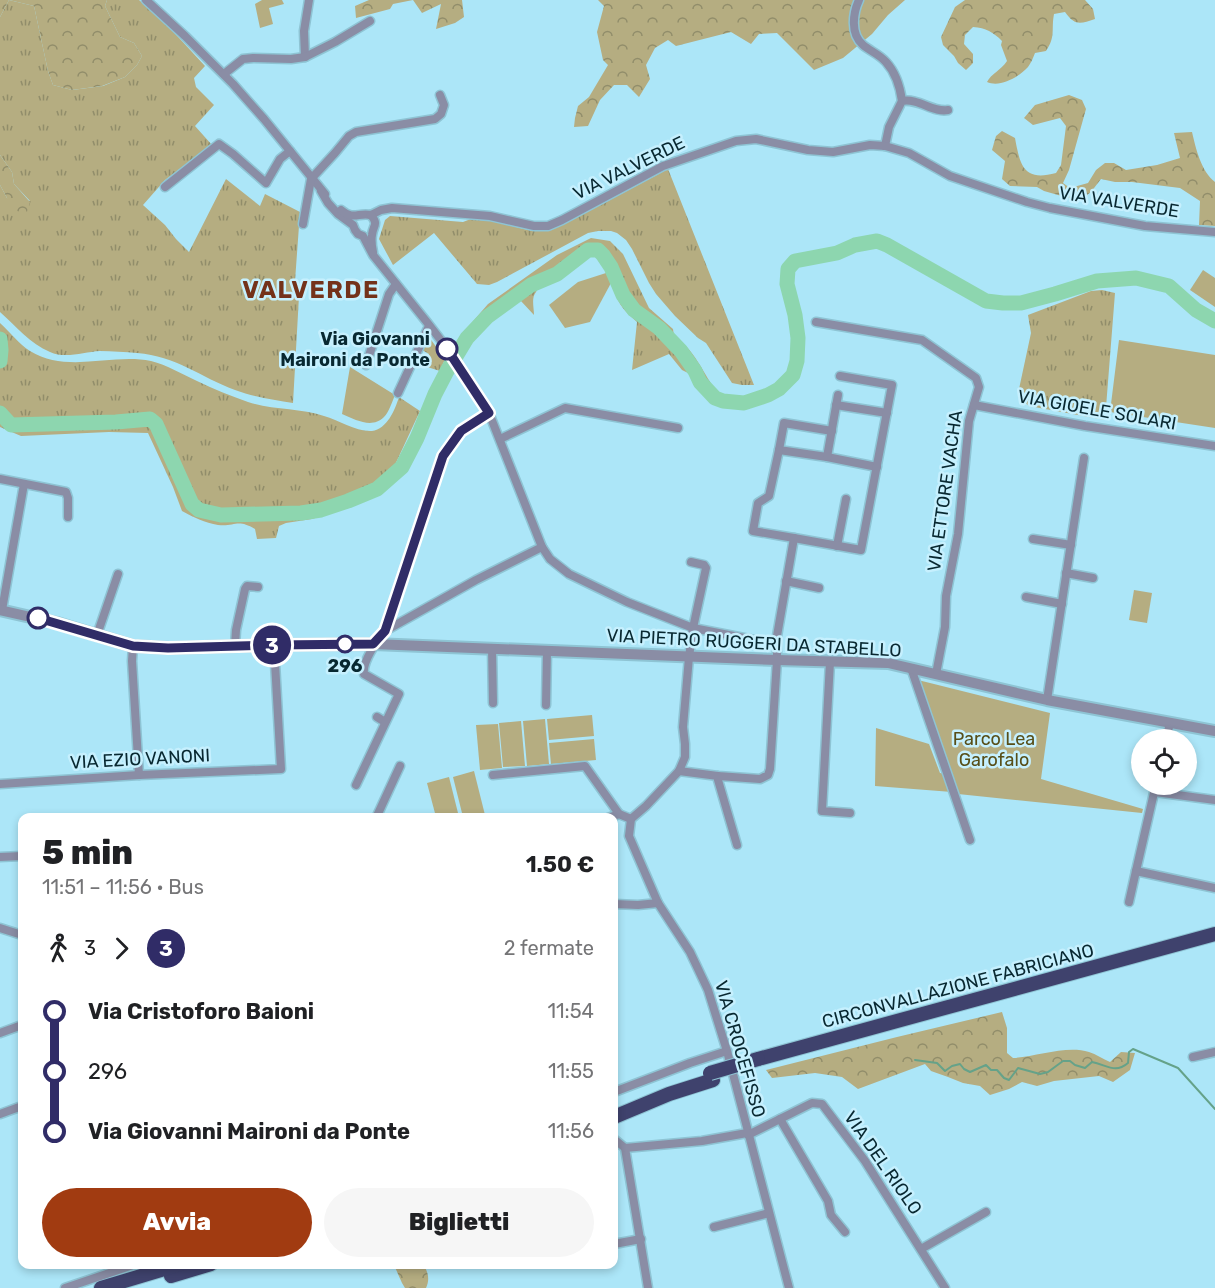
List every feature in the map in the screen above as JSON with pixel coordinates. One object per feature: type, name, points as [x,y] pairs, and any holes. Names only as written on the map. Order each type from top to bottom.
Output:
[{"type":"highway","name":"CIRCONVALLAZIONE FABRICIANO","points":[[760,1063],[1215,934]]},
{"type":"highway","name":"CIRCONVALLAZIONE FABRICIANO","points":[[712,1076],[1215,943]]},
{"type":"highway","points":[[618,1106],[678,1082],[712,1076]]},
{"type":"highway","points":[[618,1115],[712,1076]]},
{"type":"highway","points":[[101,1288],[164,1269]]},
{"type":"highway","points":[[132,1288],[195,1269]]},
{"type":"street","points":[[146,0],[224,74],[290,151],[328,203],[353,225],[358,234],[367,235],[375,228],[373,219],[362,214],[350,216],[321,191]]},
{"type":"street","points":[[305,57],[304,31],[309,0]]},
{"type":"street","points":[[859,0],[854,10],[854,28],[857,37],[862,44],[887,62],[900,88],[902,101],[885,146]]},
{"type":"street","points":[[224,74],[243,59],[305,57],[370,21]]},
{"type":"street","points":[[303,224],[311,178],[349,136],[356,132],[435,119],[441,114],[444,105],[440,95]]},
{"type":"street","points":[[902,101],[911,99],[942,111],[948,110]]},
{"type":"street","name":"VIA VALVERDE","points":[[373,219],[388,208],[490,216],[534,226],[548,226],[663,166],[736,141],[756,139],[808,150],[833,152],[870,145],[885,146],[909,153],[950,176],[1050,208],[1145,226],[1215,232]]},
{"type":"street","points":[[165,187],[219,144],[266,183],[280,159],[290,151]]},
{"type":"street","points":[[353,225],[358,216]]},
{"type":"street","points":[[367,235],[373,255],[450,352],[489,413],[542,547],[550,559],[569,574],[627,602],[693,628],[776,643]]},
{"type":"street","points":[[366,365],[389,294],[396,284]]},
{"type":"street","name":"VIA ETTORE VACHA","points":[[816,322],[922,340],[976,378],[979,387],[969,421],[958,534],[946,596],[945,627],[936,674]]},
{"type":"street","points":[[398,393],[429,326]]},
{"type":"street","points":[[832,431],[784,423],[769,496],[758,502],[753,531],[861,550],[892,385],[840,376]]},
{"type":"street","points":[[827,457],[838,394]]},
{"type":"street","points":[[836,405],[887,413]]},
{"type":"street","name":"VIA GIOELE SOLARI","points":[[974,405],[1085,426],[1215,446]]},
{"type":"street","points":[[500,439],[565,408],[678,428]]},
{"type":"street","points":[[385,631],[443,456],[461,431],[489,413]]},
{"type":"street","points":[[779,450],[877,467]]},
{"type":"street","points":[[1047,700],[1084,458]]},
{"type":"street","points":[[0,479],[66,492],[68,517]]},
{"type":"street","points":[[1,610],[24,484]]},
{"type":"street","points":[[837,546],[846,499]]},
{"type":"street","points":[[679,771],[760,779],[768,775],[777,660],[776,643],[794,538]]},
{"type":"street","points":[[1033,539],[1071,545]]},
{"type":"street","points":[[356,785],[399,694],[364,674],[363,669],[373,644],[385,631],[476,580],[542,547]]},
{"type":"street","points":[[493,775],[585,766],[619,814],[631,819],[679,771],[685,757],[683,727],[689,657],[706,568],[704,565],[691,562]]},
{"type":"street","points":[[1066,573],[1092,578]]},
{"type":"street","points":[[97,635],[118,574]]},
{"type":"street","points":[[786,581],[819,588]]},
{"type":"street","points":[[235,646],[245,589],[247,586],[258,587]]},
{"type":"street","points":[[1026,597],[1062,604]]},
{"type":"street","name":"VIA PIETRO RUGGERI DA STABELLO","points":[[1,610],[38,618],[133,646],[168,648],[373,644],[888,663],[1047,700],[1215,731]]},
{"type":"street","points":[[765,642],[765,660]]},
{"type":"street","name":"VIA EZIO VANONI","points":[[0,784],[281,769],[274,645]]},
{"type":"street","points":[[133,646],[140,775]]},
{"type":"street","points":[[492,648],[493,703]]},
{"type":"street","points":[[546,705],[547,650]]},
{"type":"street","points":[[830,662],[822,811],[849,813]]},
{"type":"street","points":[[911,668],[970,840]]},
{"type":"street","points":[[377,717],[385,722]]},
{"type":"street","points":[[1169,729],[1170,723]]},
{"type":"street","points":[[377,813],[400,766]]},
{"type":"street","points":[[718,776],[737,845]]},
{"type":"street","points":[[1129,902],[1154,795]]},
{"type":"street","points":[[1190,795],[1215,800]]},
{"type":"street","name":"VIA CROCEFISSO","points":[[631,819],[629,836],[658,903],[690,952],[708,990],[727,1052],[789,1288]]},
{"type":"street","points":[[0,857],[18,856]]},
{"type":"street","points":[[1136,871],[1215,888]]},
{"type":"street","points":[[618,904],[658,903]]},
{"type":"street","points":[[0,928],[18,934]]},
{"type":"street","points":[[0,1033],[18,1026]]},
{"type":"street","points":[[618,1090],[690,1063],[727,1052]]},
{"type":"street","points":[[1193,1057],[1215,1052]]},
{"type":"street","name":"VIA DEL RIOLO","points":[[626,1148],[748,1134],[812,1103],[822,1104],[865,1161],[945,1288]]},
{"type":"street","points":[[0,1114],[18,1107]]},
{"type":"street","points":[[780,1119],[828,1201],[831,1215],[845,1232]]},
{"type":"street","points":[[618,1142],[626,1148],[648,1288]]},
{"type":"street","points":[[921,1249],[986,1212]]},
{"type":"street","points":[[714,1227],[769,1213]]},
{"type":"street","points":[[618,1243],[641,1239]]},
{"type":"street","points":[[65,1288],[121,1269]]},
{"type":"green space","points":[[0,0],[9,0],[0,17]]},
{"type":"green space","points":[[9,0],[34,6],[53,85],[72,90],[103,86],[125,77],[137,65],[142,56],[134,43],[120,37],[105,6],[107,0],[139,0],[168,26],[205,66],[194,78],[196,87],[214,105],[195,126],[212,145],[165,180],[143,205],[189,252],[226,179],[260,206],[265,194],[300,212],[294,295],[299,296],[293,403],[242,392],[164,358],[151,355],[100,351],[68,355],[56,354],[36,344],[0,312],[0,185],[7,198],[30,201],[14,184],[12,172],[0,155],[0,17]]},
{"type":"green space","points":[[9,0],[107,0],[105,6],[120,37],[134,43],[142,56],[125,77],[102,86],[72,90],[53,85],[34,6]]},
{"type":"green space","points":[[262,0],[282,0],[284,4],[269,8],[273,24],[260,28],[255,4]]},
{"type":"green space","points":[[369,0],[413,0],[393,4],[390,9],[356,18],[355,6]]},
{"type":"green space","points":[[413,0],[462,0],[464,17],[455,23],[436,29],[441,4],[422,13]]},
{"type":"green space","points":[[598,0],[905,0],[872,34],[843,58],[814,70],[777,33],[759,34],[751,44],[731,32],[676,46],[668,40],[655,48],[646,65],[650,79],[639,97],[627,85],[614,85],[600,100],[588,126],[574,127],[578,106],[589,97],[608,65],[603,60],[597,32],[604,6]]},
{"type":"green space","points":[[965,0],[1085,0],[1093,9],[1095,19],[1078,23],[1065,12],[1054,14],[1052,37],[1046,51],[1035,53],[1028,67],[1020,74],[998,84],[987,82],[1007,61],[1001,45],[1002,41],[996,35],[986,29],[973,27],[965,35],[964,44],[973,54],[973,63],[966,70],[943,45],[941,37],[955,7]]},
{"type":"green space","points":[[1069,95],[1082,100],[1086,109],[1069,170],[1063,183],[1070,188],[1088,183],[1096,170],[1105,163],[1114,163],[1126,170],[1157,165],[1180,158],[1174,133],[1192,132],[1203,166],[1215,182],[1215,226],[1199,225],[1200,201],[1180,188],[1101,179],[1091,192],[1079,201],[1037,187],[1010,186],[1002,179],[1005,161],[992,150],[996,136],[1002,131],[1015,138],[1021,163],[1030,173],[1045,175],[1056,173],[1061,165],[1066,126],[1060,118],[1033,125],[1024,118],[1035,105]]},
{"type":"green space","points":[[0,155],[12,172],[14,184],[30,202],[27,212],[17,211],[0,185]]},
{"type":"green space","points":[[668,169],[754,385],[732,383],[706,343],[675,316],[656,294],[632,249],[617,233],[598,231],[588,233],[489,285],[477,284],[434,233],[393,265],[379,239],[385,220],[390,216],[463,222],[476,217],[532,231],[550,229],[572,220]]},
{"type":"green space","points":[[591,238],[610,241],[623,254],[649,308],[673,329],[674,336],[691,352],[712,385],[682,370],[669,354],[632,370],[637,322],[618,301],[611,262],[602,250],[594,247],[584,251],[569,268],[539,287],[534,294],[534,315],[520,300],[485,324],[479,333],[469,326],[488,304],[557,255]]},
{"type":"green space","points":[[1203,270],[1215,278],[1215,307],[1190,290]]},
{"type":"green space","points":[[606,273],[611,283],[590,322],[565,328],[549,305],[578,282]]},
{"type":"green space","points":[[1102,290],[1115,293],[1105,420],[1029,406],[1018,397],[1031,333],[1028,315],[1091,291]]},
{"type":"green space","points":[[0,323],[26,348],[44,358],[74,362],[121,359],[151,361],[248,402],[315,413],[360,430],[372,431],[382,427],[393,413],[399,397],[420,411],[394,467],[372,486],[335,500],[346,508],[312,519],[286,523],[279,526],[276,538],[257,539],[255,529],[244,524],[213,524],[182,511],[148,433],[109,432],[21,436],[0,427]]},
{"type":"green space","points":[[429,337],[445,359],[440,371],[424,366],[429,354],[422,350]]},
{"type":"green space","points":[[1119,340],[1215,355],[1215,428],[1110,412]]},
{"type":"green space","points":[[350,367],[395,395],[384,417],[379,421],[369,423],[342,414]]},
{"type":"green space","points":[[1134,590],[1152,593],[1147,623],[1129,620]]},
{"type":"green space","name":"Parco Lea Garofalo","points":[[918,680],[1050,713],[1041,779],[1143,809],[1142,813],[958,794]]},
{"type":"green space","points":[[592,715],[594,736],[549,740],[547,719]]},
{"type":"green space","points":[[545,719],[549,764],[527,766],[523,721]]},
{"type":"green space","points":[[521,721],[525,766],[503,767],[499,723]]},
{"type":"green space","points":[[498,724],[502,768],[480,770],[476,725]]},
{"type":"green space","name":"Parco Lea Garofalo","points":[[876,728],[929,744],[940,773],[946,774],[952,792],[875,786]]},
{"type":"green space","points":[[594,739],[596,760],[551,764],[549,743]]},
{"type":"green space","points":[[474,771],[484,813],[462,813],[453,777]]},
{"type":"green space","points":[[449,777],[458,813],[435,813],[427,783]]},
{"type":"green space","points":[[1002,1012],[1007,1028],[1007,1053],[1013,1058],[1080,1050],[1110,1062],[1121,1052],[1135,1053],[1130,1070],[1113,1082],[1099,1076],[1054,1081],[1037,1086],[1022,1082],[990,1095],[980,1086],[963,1083],[931,1071],[925,1064],[858,1089],[842,1077],[815,1073],[772,1078],[766,1070],[897,1037]]},
{"type":"green space","points":[[396,1269],[426,1269],[428,1282],[426,1288],[405,1288]]},
{"type":"waterway","points":[[0,413],[11,425],[150,419],[156,424],[192,504],[199,510],[221,515],[301,513],[321,510],[377,489],[402,467],[435,394],[467,338],[487,317],[531,285],[557,274],[588,250],[598,250],[603,255],[623,295],[634,310],[659,328],[681,351],[700,382],[715,398],[723,401],[744,403],[768,395],[779,389],[793,375],[797,361],[798,338],[787,284],[788,269],[795,261],[837,253],[855,245],[877,241],[986,301],[1021,303],[1097,281],[1136,278],[1169,286],[1196,310],[1215,321]]},
{"type":"waterway","points":[[0,339],[0,361]]},
{"type":"waterway","points":[[915,1060],[937,1063],[945,1071],[960,1064],[970,1072],[986,1065],[991,1070],[997,1070],[1009,1080],[1018,1068],[1040,1074],[1048,1072],[1063,1061],[1070,1061],[1085,1068],[1092,1062],[1119,1068],[1128,1063],[1129,1052],[1133,1049],[1178,1068],[1215,1109]]},
{"type":"bus line","name":"3","points":[[38,618],[133,646],[168,648],[373,644],[385,631],[443,456],[461,431],[489,413],[447,349]]},
{"type":"place","name":"Via Giovanni Maironi da Ponte","points":[[447,349]]},
{"type":"place","name":"296","points":[[345,644]]},
{"type":"district","name":"VALVERDE","points":[[311,290]]}]
